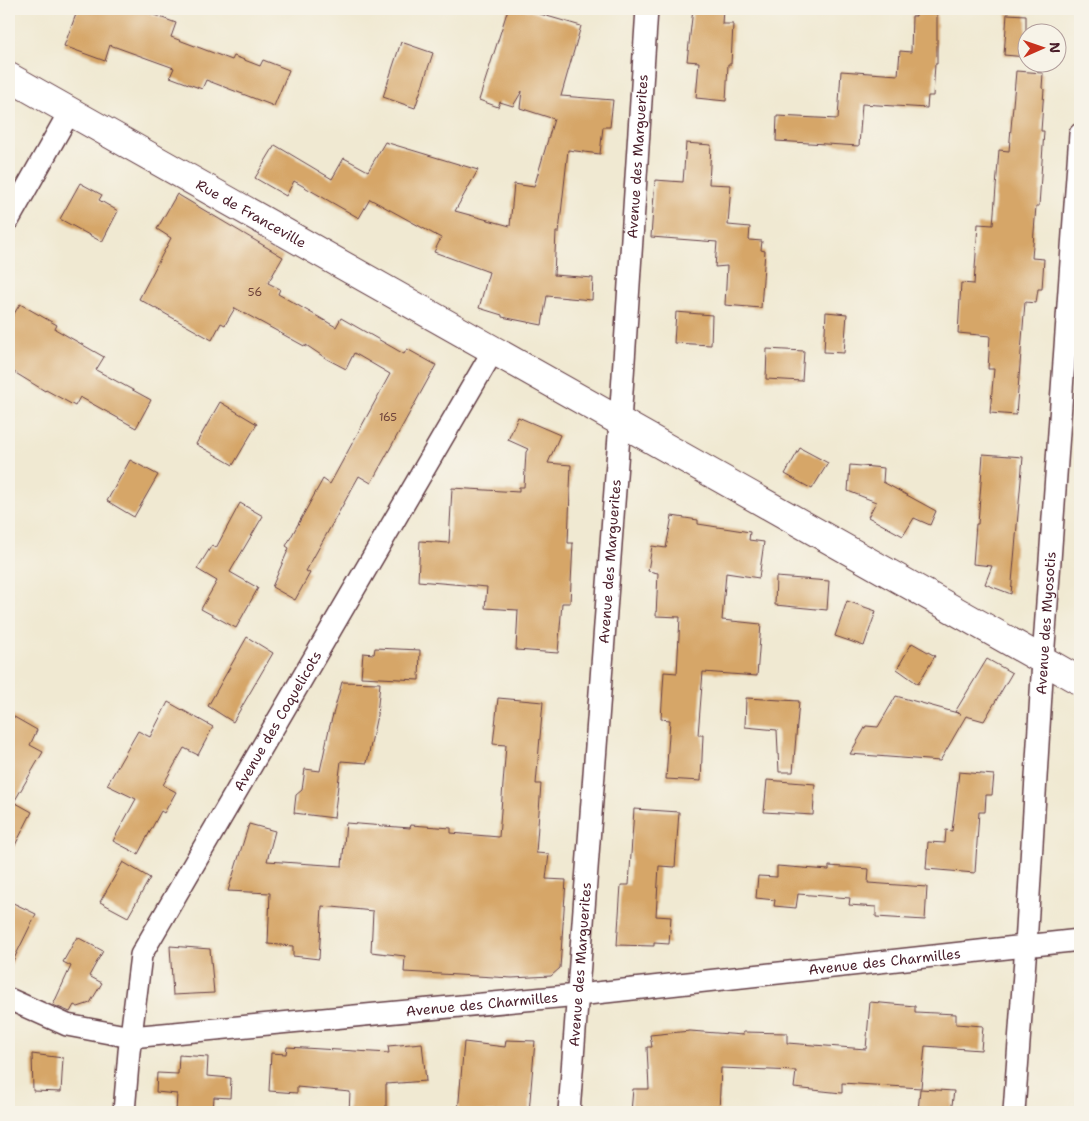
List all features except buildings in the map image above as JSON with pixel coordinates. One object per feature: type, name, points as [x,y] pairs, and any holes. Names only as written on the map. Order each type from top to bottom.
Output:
[{"type":"street","name":"Avenue des Marguerites","points":[[569,1112],[620,422],[647,9]]},
{"type":"street","name":"Rue de Franceville","points":[[9,77],[1080,681]]},
{"type":"street","points":[[9,219],[70,111]]},
{"type":"street","name":"Avenue des Myosotis","points":[[1014,1112],[1080,134]]},
{"type":"street","name":"Avenue des Coquelicots","points":[[124,1112],[141,955],[493,351]]},
{"type":"street","name":"Avenue des Charmilles","points":[[9,999],[67,1025],[131,1037],[578,995],[1080,940]]}]
